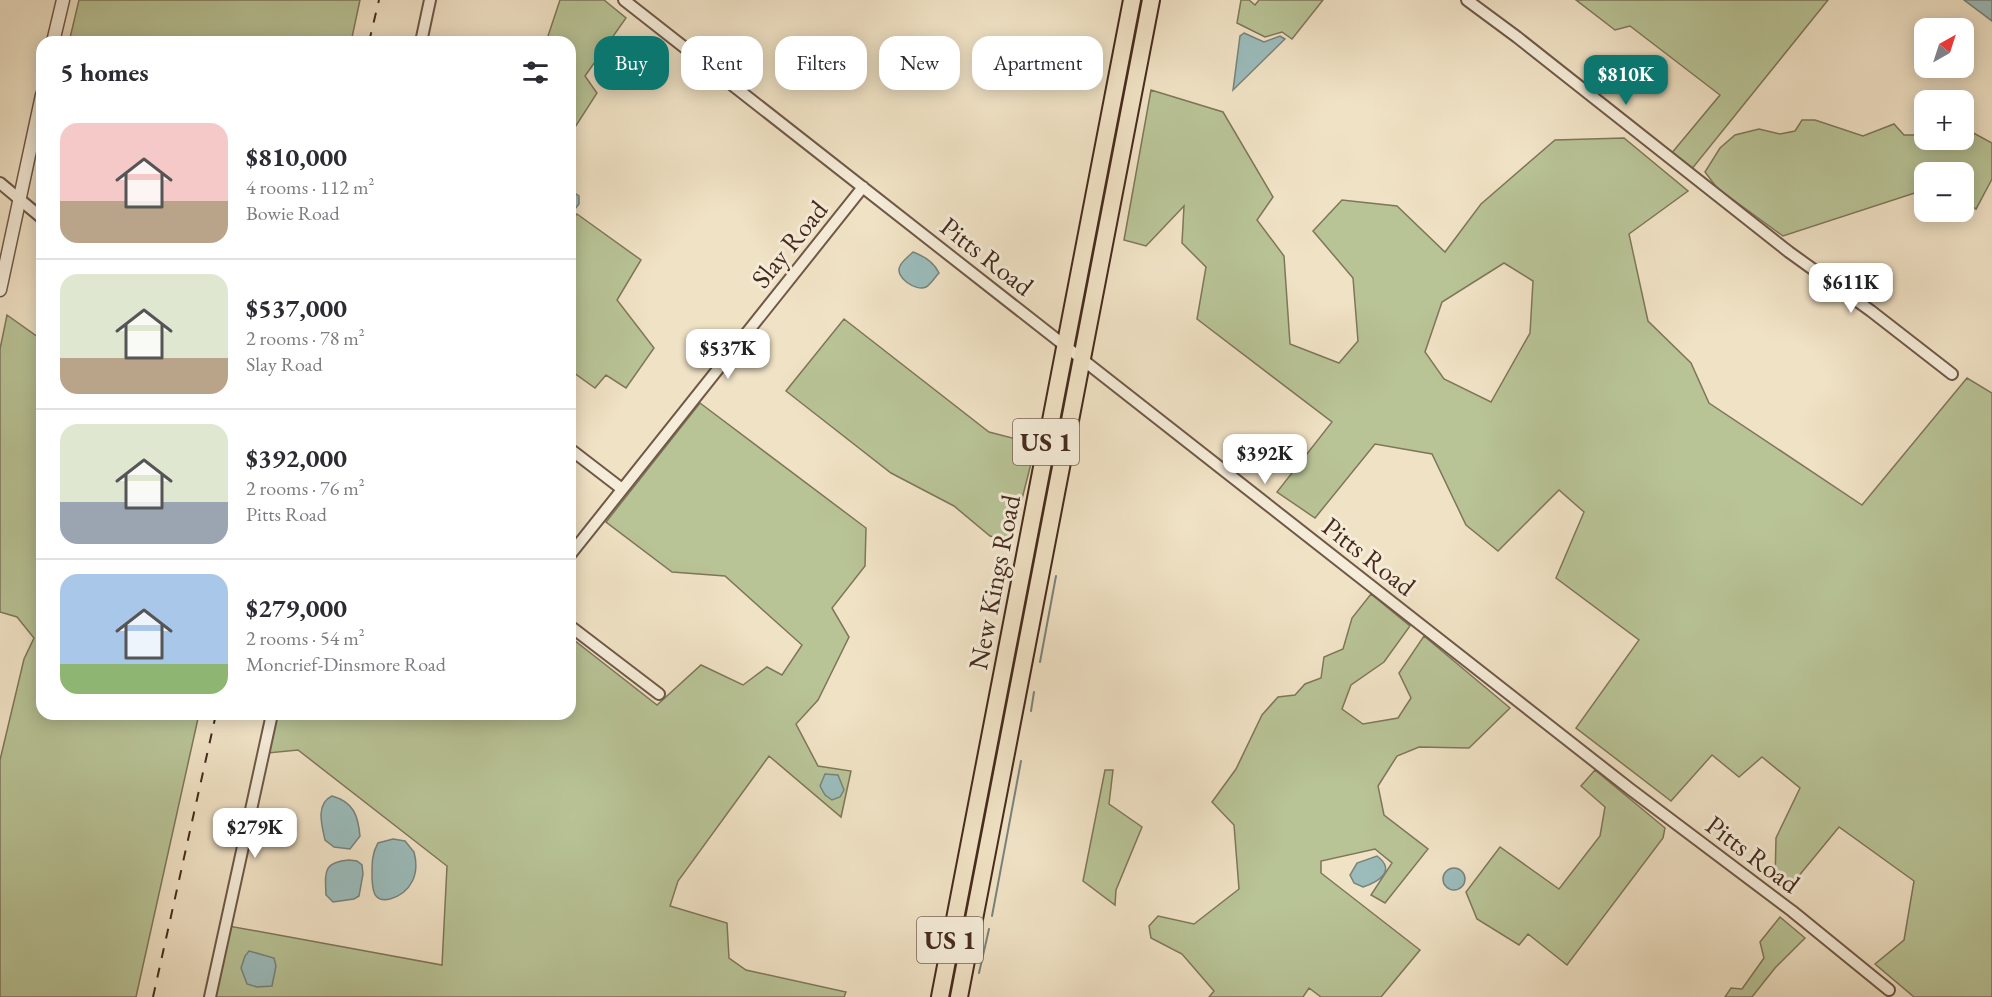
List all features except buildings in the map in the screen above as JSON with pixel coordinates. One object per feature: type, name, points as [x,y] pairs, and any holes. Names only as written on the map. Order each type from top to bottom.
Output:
[{"type":"highway","name":"New Kings Road","points":[[940,997],[1132,0]]},
{"type":"highway","name":"New Kings Road","points":[[959,997],[1151,0]]},
{"type":"street","points":[[55,36],[63,0]]},
{"type":"street","points":[[422,36],[430,0]]},
{"type":"street","name":"Pitts Road","points":[[624,0],[1630,789],[1792,911],[1889,990]]},
{"type":"street","points":[[1467,0],[1767,235],[1952,374]]},
{"type":"street","points":[[1118,71],[1137,74]]},
{"type":"street","points":[[0,290],[36,123]]},
{"type":"street","points":[[0,183],[36,213]]},
{"type":"street","name":"Slay Road","points":[[576,547],[863,187]]},
{"type":"street","points":[[576,454],[622,489]]},
{"type":"street","points":[[576,631],[659,694]]},
{"type":"street","points":[[1001,678],[1020,681]]},
{"type":"street","points":[[210,997],[271,720]]},
{"type":"green space","points":[[79,0],[360,0],[352,36],[70,36]]},
{"type":"green space","points":[[560,0],[604,0],[626,18],[613,36],[594,36],[594,63],[585,76],[597,93],[576,126],[576,36],[548,36]]},
{"type":"green space","points":[[1241,0],[1249,0],[1255,5],[1259,0],[1323,0],[1292,39],[1282,32],[1265,37],[1237,23]]},
{"type":"green space","points":[[1576,0],[1828,0],[1691,170],[1671,154],[1720,95],[1630,26],[1615,30]]},
{"type":"green space","points":[[1151,90],[1223,112],[1273,197],[1257,220],[1284,256],[1290,344],[1339,363],[1358,341],[1353,278],[1313,231],[1342,200],[1397,206],[1445,252],[1481,204],[1555,140],[1624,138],[1688,191],[1629,234],[1648,321],[1691,363],[1709,403],[1862,505],[1967,378],[1992,393],[1992,997],[1914,997],[1875,964],[1904,940],[1914,881],[1839,827],[1788,889],[1775,881],[1776,838],[1800,788],[1762,757],[1739,777],[1712,755],[1671,801],[1576,728],[1639,640],[1556,578],[1584,512],[1559,490],[1498,551],[1466,525],[1432,454],[1375,444],[1315,518],[1277,492],[1332,422],[1197,319],[1206,267],[1182,243],[1184,206],[1146,246],[1124,240]],"holes":[[[1504,263],[1533,281],[1530,333],[1491,402],[1444,379],[1425,352],[1442,302]]]},
{"type":"green space","points":[[1802,120],[1815,120],[1863,136],[1894,124],[1904,135],[1914,135],[1914,150],[1974,150],[1974,133],[1992,143],[1992,179],[1976,209],[1974,208],[1974,162],[1914,162],[1914,193],[1783,236],[1717,188],[1705,172],[1720,148],[1735,135],[1759,129],[1780,134],[1795,131]]},
{"type":"green space","points":[[576,215],[641,260],[617,300],[654,348],[626,388],[606,375],[595,388],[576,374]]},
{"type":"green space","points":[[7,315],[36,336],[36,720],[198,720],[136,997],[0,997],[0,760],[24,659],[34,638],[17,617],[0,612],[0,349]]},
{"type":"green space","points":[[844,319],[989,432],[1036,444],[1011,542],[990,536],[954,506],[891,473],[786,391]]},
{"type":"green space","points":[[700,403],[866,528],[865,566],[832,608],[849,637],[818,700],[796,724],[818,766],[851,771],[841,817],[769,756],[678,881],[670,906],[727,923],[729,958],[746,970],[846,992],[844,997],[214,997],[229,926],[442,965],[447,866],[298,750],[268,753],[276,720],[576,720],[576,642],[657,705],[701,665],[743,685],[767,667],[782,675],[802,645],[725,576],[672,572],[606,522]]},
{"type":"green space","points":[[1371,594],[1410,626],[1384,662],[1351,685],[1342,709],[1363,724],[1398,718],[1411,698],[1399,673],[1424,636],[1510,708],[1469,748],[1419,747],[1397,756],[1378,786],[1384,815],[1428,849],[1385,903],[1371,895],[1392,863],[1375,849],[1321,861],[1321,873],[1420,950],[1381,997],[1321,997],[1309,988],[1303,997],[1209,997],[1214,991],[1182,954],[1151,938],[1149,926],[1158,916],[1194,924],[1239,889],[1234,825],[1212,802],[1236,769],[1262,715],[1278,697],[1295,695],[1305,684],[1321,678],[1324,657],[1343,649],[1352,618]]},
{"type":"green space","points":[[1105,770],[1113,770],[1109,804],[1142,827],[1116,890],[1115,905],[1083,881]]},
{"type":"green space","points":[[1595,770],[1665,828],[1663,838],[1567,965],[1528,934],[1519,945],[1477,919],[1466,892],[1500,847],[1559,889],[1600,836],[1605,807],[1581,786]]},
{"type":"green space","points":[[1780,917],[1805,938],[1775,968],[1752,997],[1725,997],[1731,988],[1742,989],[1764,958],[1760,942]]},
{"type":"water","points":[[1964,0],[1992,0],[1992,21]]},
{"type":"water","points":[[1244,33],[1264,42],[1280,36],[1285,39],[1233,90],[1240,36]]},
{"type":"water","points":[[576,194],[579,196],[579,204],[576,208]]},
{"type":"water","points":[[913,252],[928,260],[939,273],[926,287],[912,285],[900,275],[901,264]]},
{"type":"water","points":[[825,774],[838,775],[844,790],[840,797],[832,800],[825,795],[820,786]]},
{"type":"water","points":[[332,796],[350,806],[356,816],[360,836],[350,849],[334,847],[325,840],[321,816],[323,804]]},
{"type":"water","points":[[393,839],[405,841],[414,852],[416,868],[408,887],[397,896],[385,900],[375,895],[373,854],[378,843]]},
{"type":"water","points":[[1377,856],[1385,866],[1383,875],[1363,887],[1354,883],[1350,875],[1357,863]]},
{"type":"water","points":[[357,861],[362,865],[363,874],[359,896],[333,902],[326,895],[327,870],[334,863]]},
{"type":"water","points":[[1454,868],[1464,875],[1465,879],[1458,889],[1454,890],[1444,883],[1443,879],[1450,869]]},
{"type":"water","points":[[249,951],[274,958],[276,966],[272,986],[257,987],[247,984],[241,968]]},
{"type":"waterway","points":[[1040,662],[1056,576]]},
{"type":"waterway","points":[[1031,711],[1034,692]]},
{"type":"waterway","points":[[992,916],[1021,761]]},
{"type":"waterway","points":[[979,973],[989,929]]},
{"type":"railway","points":[[370,36],[379,0]]},
{"type":"railway","points":[[153,997],[215,720]]}]
